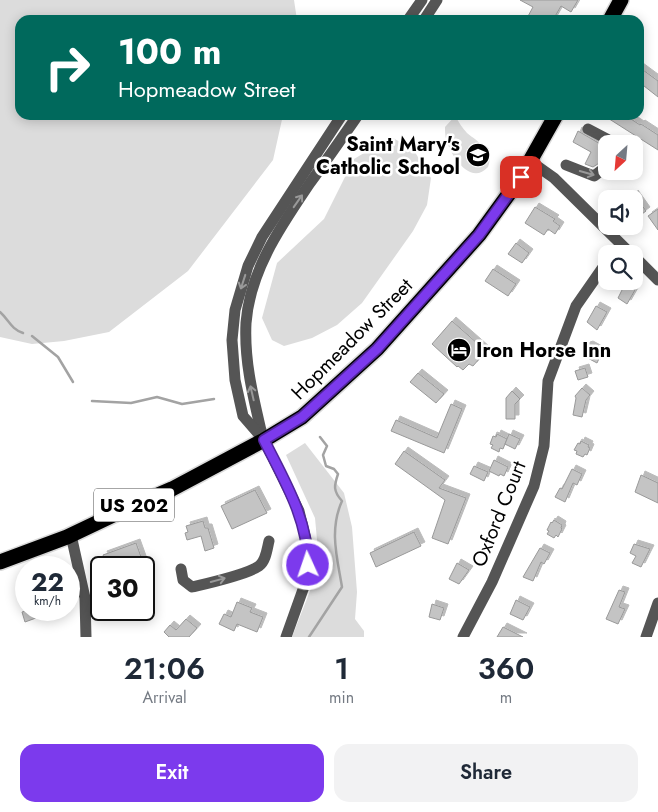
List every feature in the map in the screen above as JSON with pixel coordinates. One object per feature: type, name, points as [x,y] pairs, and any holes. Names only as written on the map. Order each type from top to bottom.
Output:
[{"type":"highway","points":[[613,15],[621,0]]},
{"type":"highway","name":"Hopmeadow Street","points":[[0,562],[71,535],[172,489],[264,440],[302,417],[377,349],[479,235],[503,203],[553,120]]},
{"type":"street","points":[[412,15],[422,0]]},
{"type":"street","points":[[428,15],[438,0]]},
{"type":"street","points":[[264,440],[243,416],[234,380],[232,340],[238,300],[248,266],[262,237],[339,120]]},
{"type":"street","points":[[286,637],[306,581],[308,548],[299,511],[264,440],[249,377],[246,352],[246,322],[257,273],[272,242],[355,120]]},
{"type":"street","points":[[588,129],[600,135]]},
{"type":"street","points":[[530,161],[543,168],[554,178],[614,245]]},
{"type":"street","points":[[566,165],[594,176],[598,173]]},
{"type":"street","points":[[643,266],[658,280]]},
{"type":"street","name":"Oxford Court","points":[[463,637],[492,582],[534,486],[544,446],[548,382],[576,306],[598,274]]},
{"type":"street","points":[[71,535],[85,598],[86,637]]},
{"type":"street","points":[[181,570],[183,580],[192,586],[232,576],[260,565],[265,559],[269,541]]},
{"type":"street","points":[[646,637],[658,603]]},
{"type":"shaded area","points":[[0,0],[294,0],[296,15],[15,15],[15,120],[282,120],[273,160],[188,271],[109,332],[64,341],[32,344],[0,337]]},
{"type":"shaded area","points":[[451,120],[458,120],[465,131],[484,147],[490,161],[488,167],[481,172],[474,173],[462,166],[456,160],[448,145],[445,127]]},
{"type":"shaded area","points":[[391,137],[413,149],[431,178],[427,205],[413,231],[362,303],[337,325],[312,338],[284,346],[272,340],[262,318],[277,263],[324,219],[354,159]]},
{"type":"shaded area","points":[[305,443],[344,493],[352,527],[357,592],[355,619],[364,631],[364,637],[292,637],[315,578],[317,540],[315,518],[286,455]]},
{"type":"building","points":[[520,0],[578,0],[571,12],[561,6],[556,15],[529,15],[533,7]]},
{"type":"building","points":[[644,71],[658,81],[658,97],[644,86]]},
{"type":"building","points":[[611,120],[632,120],[658,135],[658,150],[643,140],[643,135],[634,135]]},
{"type":"building","points":[[578,131],[598,143],[598,164],[593,167],[585,164],[591,152],[573,142]]},
{"type":"building","points":[[535,207],[555,219],[553,221],[560,226],[555,234],[548,229],[544,235],[525,223]]},
{"type":"building","points":[[658,209],[658,230],[648,216]]},
{"type":"building","points":[[516,243],[529,253],[522,263],[508,254]]},
{"type":"building","points":[[493,269],[516,284],[508,296],[485,281]]},
{"type":"building","points":[[622,290],[635,290],[627,304],[618,298]]},
{"type":"building","points":[[596,306],[607,312],[597,330],[587,322]]},
{"type":"building","points":[[452,321],[486,351],[473,366],[469,364],[463,370],[457,367],[432,344]]},
{"type":"building","points":[[589,345],[602,352],[597,363],[582,355],[586,346]]},
{"type":"building","points":[[585,368],[588,377],[578,380],[575,371]]},
{"type":"building","points":[[418,373],[444,394],[436,403],[410,382]]},
{"type":"building","points":[[582,388],[590,395],[586,400],[582,417],[573,415],[575,396]]},
{"type":"building","points":[[512,391],[520,399],[515,404],[515,419],[506,419],[506,398]]},
{"type":"building","points":[[451,404],[462,409],[444,453],[391,431],[396,420],[437,438]]},
{"type":"building","points":[[497,434],[507,439],[503,449],[500,448],[499,452],[491,448],[493,445],[490,444],[493,436],[496,437]]},
{"type":"building","points":[[509,434],[520,439],[515,449],[505,444]]},
{"type":"building","points":[[581,441],[589,445],[588,447],[590,448],[587,455],[585,454],[583,457],[576,454],[577,451],[574,450]]},
{"type":"building","points":[[404,451],[445,480],[439,488],[466,498],[448,544],[432,538],[445,500],[395,464]]},
{"type":"building","points":[[494,460],[508,467],[504,476],[500,474],[499,476],[489,471]]},
{"type":"building","points":[[474,466],[488,472],[484,481],[470,474]]},
{"type":"building","points":[[572,469],[582,474],[577,485],[573,483],[565,502],[555,497],[560,488],[562,489]]},
{"type":"building","points":[[641,475],[658,483],[658,503],[635,492]]},
{"type":"building","points":[[255,490],[267,513],[232,529],[221,506]]},
{"type":"building","points":[[554,520],[562,525],[562,529],[558,537],[556,535],[554,538],[547,534],[549,531],[547,530]]},
{"type":"building","points":[[203,521],[205,528],[208,528],[214,548],[205,551],[201,536],[187,540],[185,533],[188,532],[186,526]]},
{"type":"building","points":[[414,532],[421,546],[376,567],[370,553]]},
{"type":"building","points":[[136,543],[141,556],[103,556]]},
{"type":"building","points":[[634,544],[650,549],[641,567],[632,563],[636,556],[630,553]]},
{"type":"building","points":[[540,548],[550,553],[544,564],[541,562],[533,581],[523,577]]},
{"type":"building","points":[[457,563],[469,570],[459,584],[449,579]]},
{"type":"building","points":[[619,590],[625,592],[619,607],[625,609],[618,624],[606,619]]},
{"type":"building","points":[[516,600],[530,607],[523,620],[510,614]]},
{"type":"building","points":[[237,602],[252,608],[250,612],[263,617],[257,632],[237,624],[234,631],[219,624],[224,614],[231,617]]},
{"type":"building","points":[[432,604],[444,608],[440,620],[429,617]]},
{"type":"building","points":[[186,619],[197,628],[189,637],[169,637],[164,632],[170,625],[176,630]]},
{"type":"building","points":[[503,627],[523,637],[497,637]]},
{"type":"waterway","points":[[0,312],[13,327],[23,333]]},
{"type":"waterway","points":[[32,336],[58,357],[73,382]]},
{"type":"waterway","points":[[92,401],[131,403],[157,397],[182,404],[214,399]]},
{"type":"waterway","points":[[309,637],[342,587],[335,544],[336,522],[342,501],[335,488],[338,474],[334,469],[326,466],[323,455],[327,446],[320,437]]},
{"type":"place","name":"Saint Mary's Catholic School","points":[[478,155]]},
{"type":"place","name":"Iron Horse Inn","points":[[459,350]]},
{"type":"route","points":[[308,565],[308,548],[299,511],[264,440],[302,417],[377,349],[479,235],[521,177]]}]
